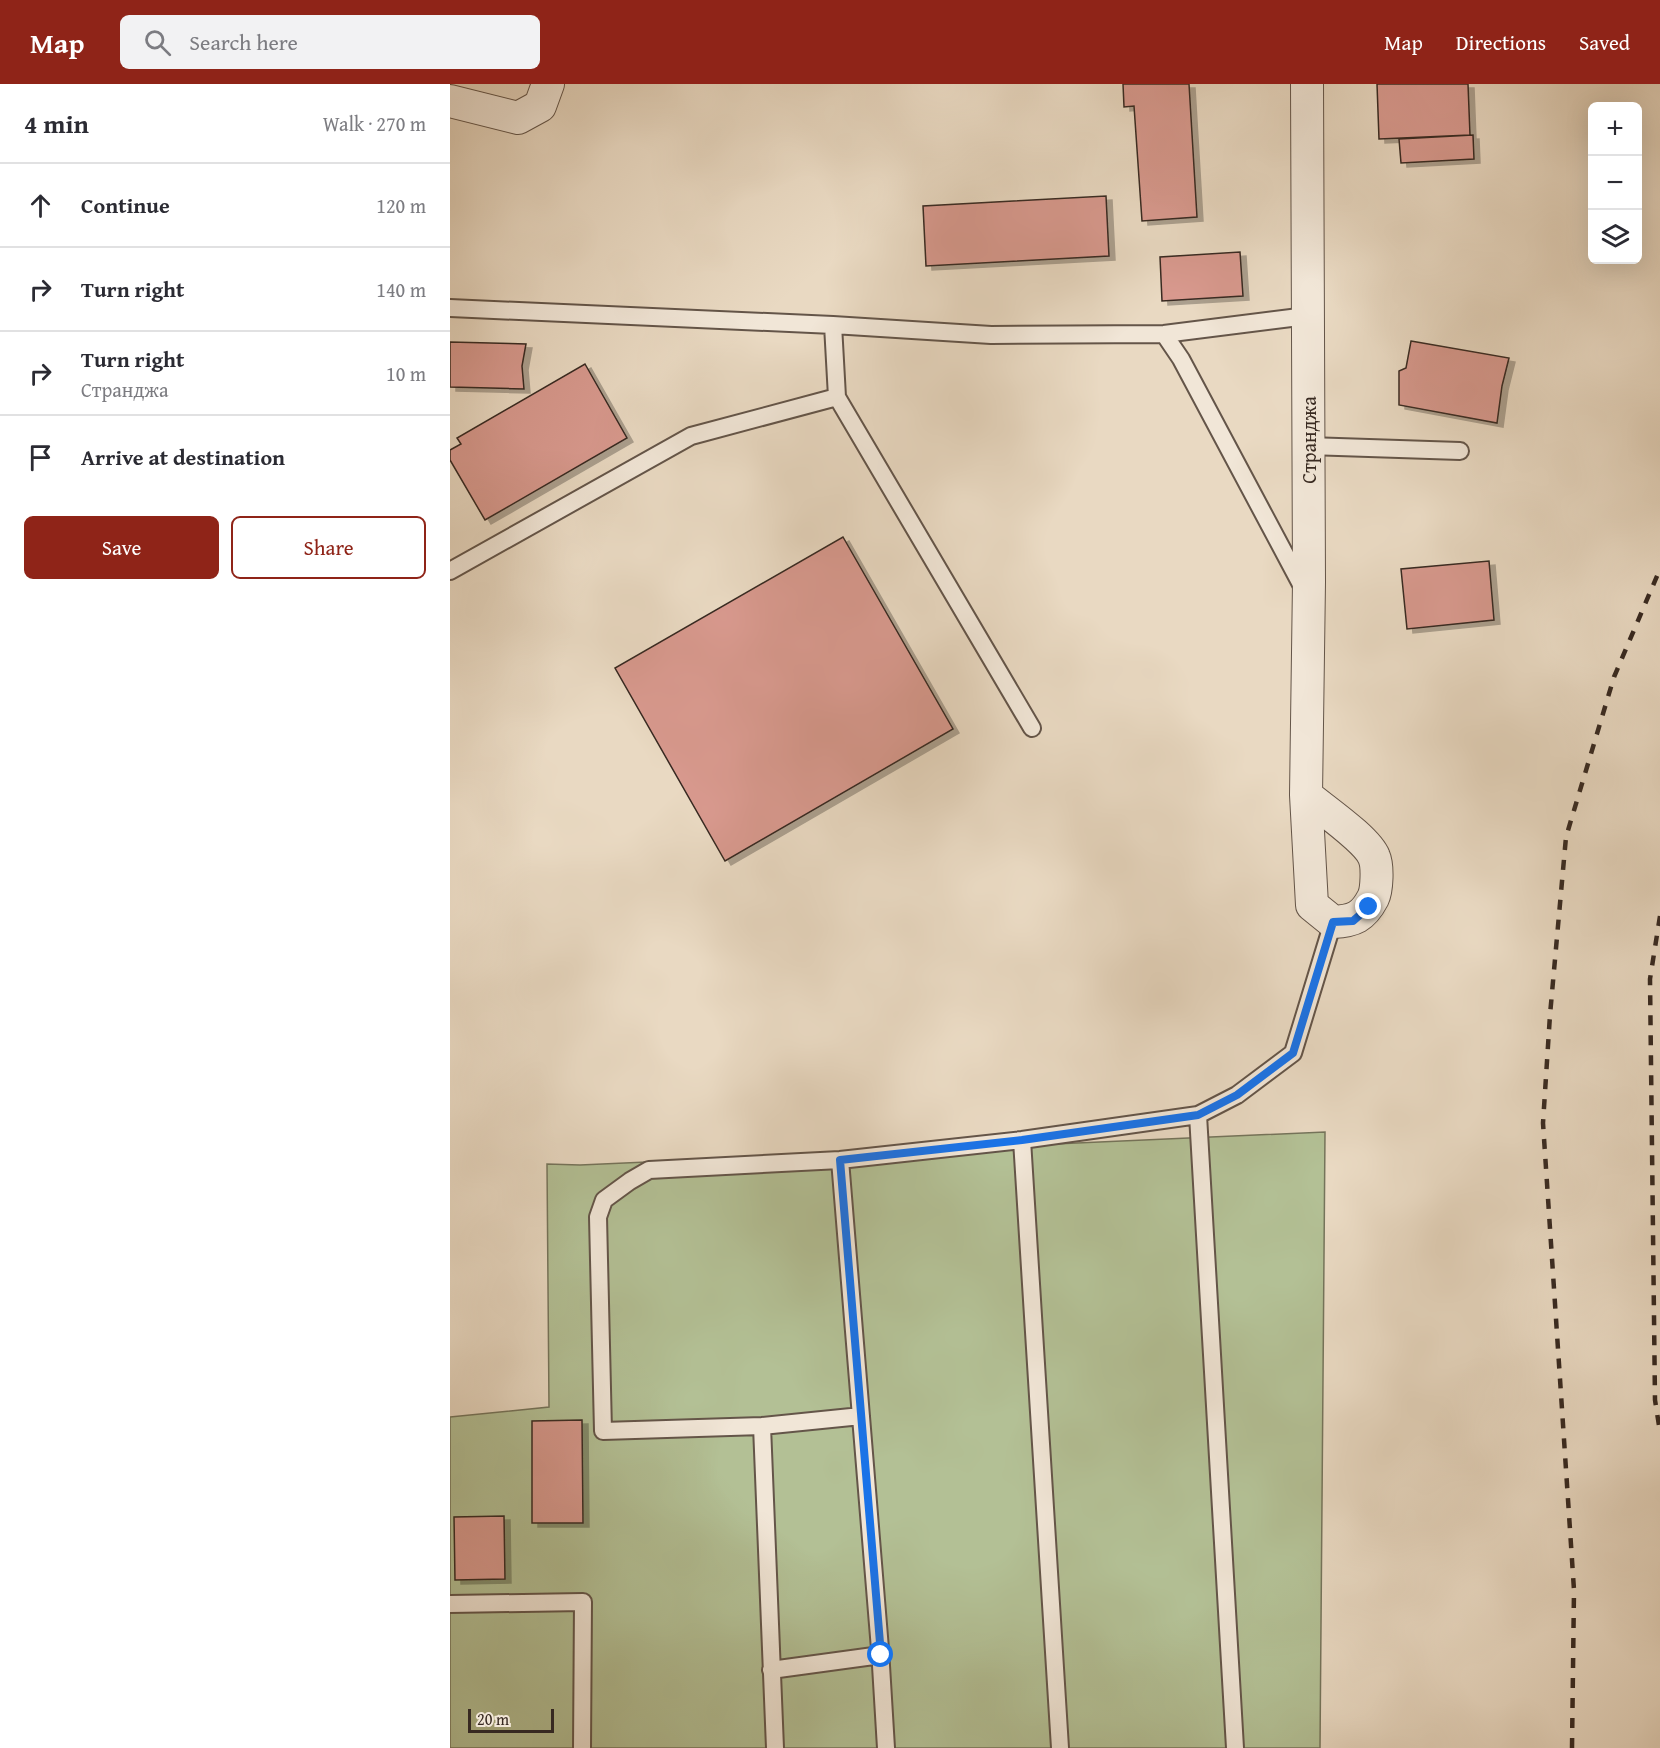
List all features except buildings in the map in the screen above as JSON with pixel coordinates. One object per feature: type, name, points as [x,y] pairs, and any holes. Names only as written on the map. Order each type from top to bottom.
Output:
[{"type":"street","points":[[450,101],[518,118],[540,106],[548,84]]},
{"type":"street","name":"Странджа","points":[[1307,84],[1309,598],[1306,795],[1312,905],[1333,922]]},
{"type":"street","points":[[1306,795],[1361,841],[1375,858],[1377,891],[1369,907],[1353,921],[1333,922]]},
{"type":"lane","points":[[450,308],[833,325],[991,335],[1164,334],[1307,316]]},
{"type":"lane","points":[[833,325],[837,397],[1032,728]]},
{"type":"lane","points":[[1164,334],[1181,358],[1309,598]]},
{"type":"lane","points":[[450,571],[691,436],[837,397]]},
{"type":"lane","points":[[1308,446],[1460,451]]},
{"type":"lane","points":[[861,1416],[762,1426],[603,1431],[598,1217],[603,1200],[650,1170],[840,1160],[1022,1140],[1198,1115],[1237,1095],[1293,1053],[1333,922]]},
{"type":"lane","points":[[1198,1115],[1235,1748]]},
{"type":"lane","points":[[1022,1140],[1060,1748]]},
{"type":"lane","points":[[840,1160],[881,1655],[886,1748]]},
{"type":"lane","points":[[762,1426],[775,1748]]},
{"type":"lane","points":[[450,1604],[583,1602],[582,1748]]},
{"type":"lane","points":[[771,1670],[881,1655]]},
{"type":"green space","points":[[1325,1132],[1320,1748],[450,1748],[450,1417],[549,1407],[547,1164],[580,1165]]},
{"type":"railway","points":[[1572,1748],[1574,1590],[1543,1123],[1550,1015],[1566,837],[1614,677],[1660,569]]},
{"type":"railway","points":[[1660,916],[1650,979],[1655,1400],[1660,1432]]},
{"type":"route","points":[[881,1655],[840,1160],[1022,1140],[1198,1115],[1237,1095],[1293,1053],[1333,922],[1353,921],[1369,907]]}]
